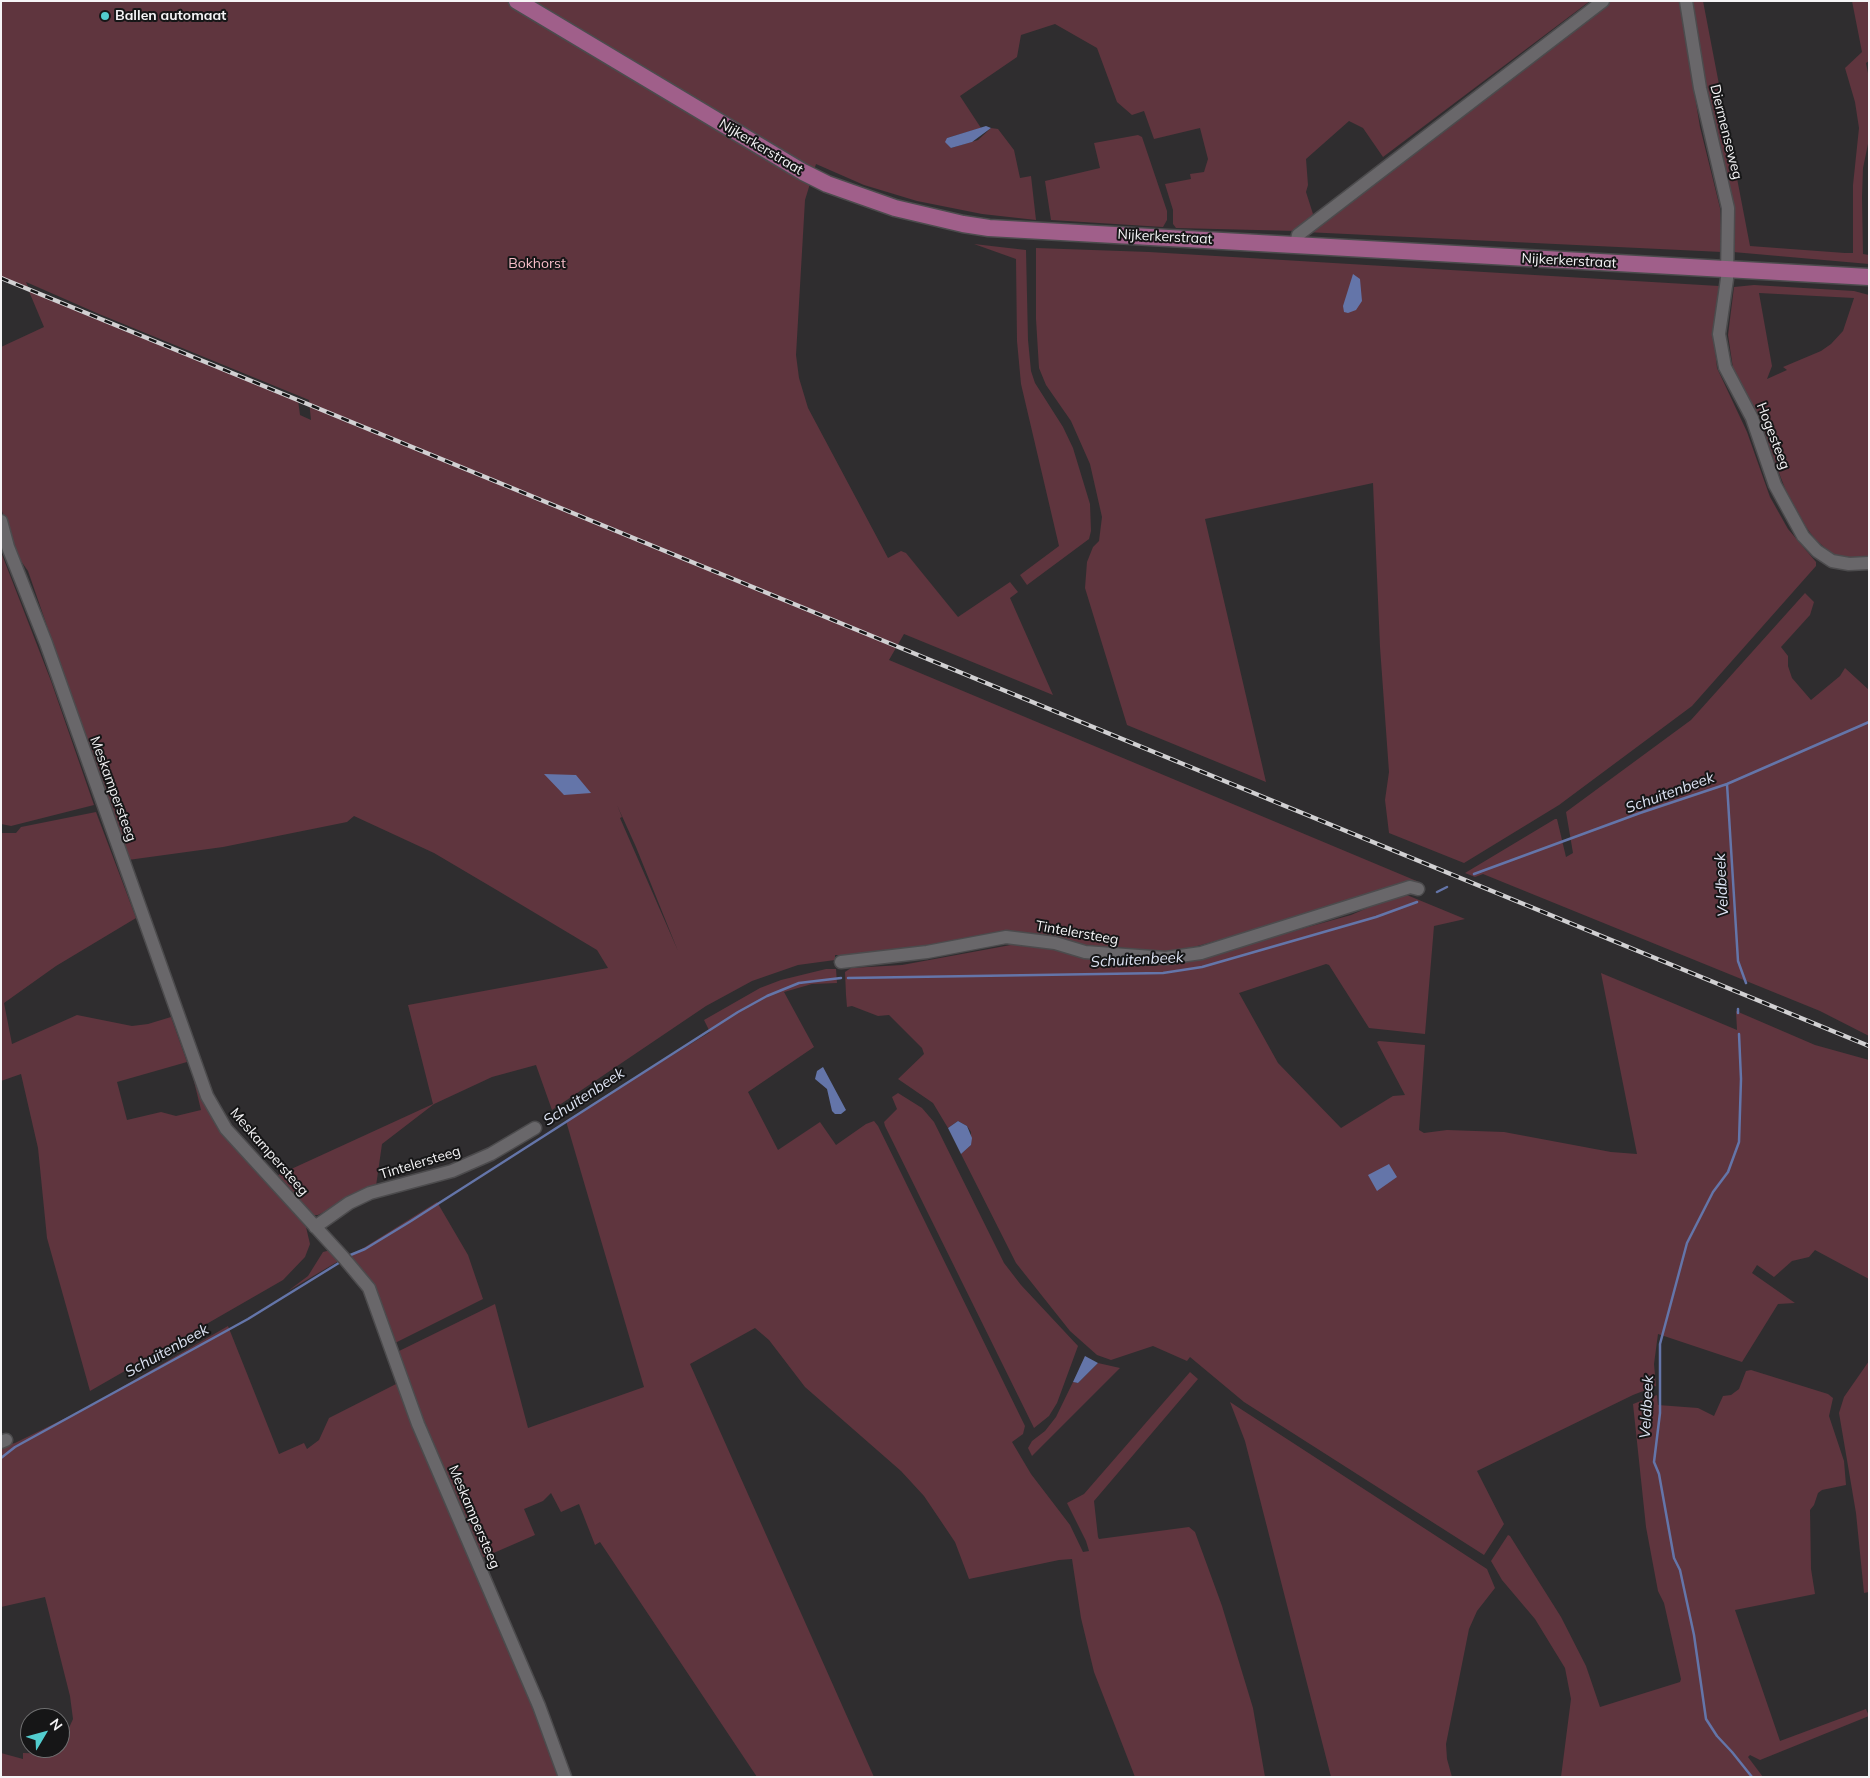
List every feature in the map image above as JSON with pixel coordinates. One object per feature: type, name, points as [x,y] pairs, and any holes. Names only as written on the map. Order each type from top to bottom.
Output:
[{"type":"main road","name":"Nijkerkerstraat","points":[[517,1],[826,184],[895,208],[989,228],[1869,278]]},
{"type":"street","points":[[1296,245],[1298,235],[1603,1]]},
{"type":"street","name":"Diermenseweg","points":[[1686,1],[1700,88],[1728,208],[1728,270]]},
{"type":"street","name":"Hogesteeg","points":[[1728,270],[1718,334],[1725,367],[1752,418],[1775,485],[1803,536],[1817,551],[1832,561],[1849,564],[1869,563]]},
{"type":"street","name":"Meskampersteeg","points":[[1,521],[8,547],[46,643],[207,1096],[226,1129],[369,1288],[418,1424],[539,1706],[565,1777]]},
{"type":"street","name":"Tintelersteeg","points":[[841,962],[927,952],[1006,937],[1055,942],[1085,952],[1166,958],[1201,953],[1410,887],[1418,890]]},
{"type":"street","name":"Tintelersteeg","points":[[315,1227],[349,1203],[370,1193],[452,1171],[491,1154],[535,1128]]},
{"type":"green space","name":"Bokhorst","points":[[1,1],[1590,1],[1383,157],[1363,128],[1349,121],[1306,159],[1308,185],[1306,192],[1313,214],[1297,231],[1176,228],[1173,224],[1173,210],[1165,184],[1191,179],[1190,174],[1204,172],[1208,159],[1200,128],[1154,139],[1144,111],[1132,115],[1117,102],[1097,48],[1055,24],[1021,35],[1017,57],[960,96],[981,128],[947,138],[951,148],[978,140],[991,128],[998,129],[1014,150],[1020,178],[1031,176],[1036,220],[982,214],[917,201],[864,185],[816,164],[805,200],[796,355],[799,378],[808,408],[888,558],[901,551],[906,553],[958,617],[1010,582],[1018,592],[1010,598],[1053,695],[904,634],[889,660],[1419,882],[1366,900],[1179,951],[1153,953],[1113,946],[1111,950],[1083,946],[1045,935],[1014,934],[847,959],[844,955],[835,955],[835,960],[798,965],[752,981],[706,1006],[552,1110],[536,1065],[492,1077],[434,1104],[382,1144],[376,1186],[318,1215],[313,1215],[276,1176],[433,1104],[408,1005],[608,968],[597,950],[434,853],[354,816],[347,822],[223,847],[128,860],[28,571],[16,554],[1,508],[1,347],[44,327],[28,289],[1,277]],"holes":[[[26,282],[309,400],[311,420],[300,415],[298,400],[29,289]],[[617,805],[636,847],[678,951],[620,818],[622,817]]]},
{"type":"green space","points":[[1608,1],[1679,1],[1700,127],[1720,208],[1722,252],[1305,232]]},
{"type":"green space","points":[[1689,1],[1703,1],[1750,246],[1853,253],[1853,185],[1859,128],[1855,102],[1845,68],[1862,52],[1852,1],[1869,1],[1869,61],[1866,63],[1869,78],[1869,139],[1863,168],[1862,197],[1863,254],[1869,255],[1869,264],[1733,252]]},
{"type":"green space","points":[[1138,135],[1142,137],[1167,211],[1167,220],[1163,227],[1051,220],[1045,181],[1100,168],[1094,143]]},
{"type":"green space","points":[[974,244],[1026,250],[1028,340],[1031,371],[1035,383],[1063,427],[1073,448],[1090,504],[1091,531],[1089,539],[1027,585],[1020,575],[1059,546],[1021,384],[1017,341],[1016,259]]},
{"type":"green space","points":[[1036,248],[1149,252],[1719,286],[1713,329],[1717,368],[1747,432],[1770,497],[1788,529],[1816,562],[1816,566],[1692,706],[1559,805],[1464,863],[1389,833],[1385,800],[1389,772],[1380,647],[1373,483],[1205,519],[1266,782],[1127,725],[1085,588],[1087,562],[1093,547],[1099,541],[1102,517],[1090,464],[1071,421],[1046,385],[1039,368],[1036,319]]},
{"type":"green space","points":[[1754,285],[1854,291],[1869,295],[1869,559],[1844,558],[1832,554],[1815,539],[1806,527],[1786,491],[1756,413],[1733,368],[1728,335],[1734,287]],"holes":[[[1759,293],[1854,298],[1843,331],[1831,344],[1821,351],[1783,367],[1787,370],[1767,379],[1772,366]]]},
{"type":"green space","points":[[1,552],[51,681],[94,805],[11,826],[1,824]]},
{"type":"green space","points":[[1805,593],[1814,602],[1810,615],[1781,647],[1788,656],[1788,666],[1792,678],[1811,700],[1840,676],[1845,668],[1869,690],[1869,1036],[1820,1011],[1483,874],[1475,877],[1465,873],[1555,819],[1557,819],[1566,857],[1573,853],[1566,812],[1691,720]]},
{"type":"green space","points":[[96,812],[136,918],[56,966],[4,1003],[12,1044],[77,1015],[132,1026],[148,1024],[171,1017],[187,1062],[117,1082],[127,1120],[161,1112],[176,1116],[201,1110],[192,1073],[209,1110],[228,1138],[306,1227],[310,1244],[305,1257],[283,1280],[90,1391],[47,1238],[38,1148],[21,1074],[1,1081],[1,833],[16,833],[21,827]]},
{"type":"green space","points":[[1402,893],[1465,919],[1434,926],[1425,1034],[1369,1028],[1329,965],[1326,964],[1239,993],[1278,1063],[1341,1128],[1393,1096],[1405,1095],[1377,1042],[1425,1045],[1419,1130],[1424,1133],[1447,1130],[1504,1132],[1611,1152],[1637,1154],[1601,973],[1737,1030],[1736,1011],[1815,1045],[1869,1060],[1869,1279],[1815,1250],[1809,1257],[1792,1261],[1774,1277],[1757,1265],[1752,1273],[1795,1303],[1778,1304],[1742,1362],[1658,1334],[1654,1364],[1656,1386],[1633,1395],[1477,1471],[1504,1524],[1484,1555],[1244,1402],[1190,1357],[1187,1361],[1153,1346],[1111,1360],[1097,1355],[1070,1331],[1016,1263],[961,1154],[971,1145],[971,1132],[967,1126],[958,1121],[948,1128],[933,1103],[898,1079],[924,1054],[922,1048],[889,1015],[878,1016],[852,1006],[847,1007],[845,972],[851,968],[902,965],[1016,944],[1052,948],[1112,965],[1154,966],[1179,963],[1351,915]]},
{"type":"green space","points":[[826,969],[836,969],[837,983],[812,984],[784,992],[814,1047],[748,1092],[778,1150],[820,1122],[836,1145],[866,1124],[874,1121],[878,1126],[1025,1426],[1023,1434],[1012,1442],[1031,1474],[1070,1525],[1083,1552],[1089,1551],[1086,1541],[1067,1503],[1084,1494],[1190,1372],[1198,1379],[1094,1501],[1098,1537],[1099,1539],[1189,1527],[1195,1532],[1222,1606],[1253,1708],[1265,1777],[1135,1777],[1094,1672],[1081,1618],[1072,1559],[969,1579],[955,1542],[924,1496],[901,1471],[805,1387],[769,1340],[755,1328],[690,1364],[874,1777],[757,1777],[600,1542],[595,1545],[579,1504],[561,1512],[551,1493],[543,1501],[524,1509],[535,1535],[482,1558],[411,1390],[397,1352],[495,1304],[528,1428],[644,1387],[566,1121],[710,1032],[704,1020],[760,988],[781,980]]},
{"type":"green space","points":[[898,1093],[922,1108],[934,1122],[1004,1263],[1021,1285],[1078,1346],[1057,1403],[1049,1416],[1034,1428],[885,1126],[884,1122],[897,1109],[892,1097]]},
{"type":"green space","points":[[437,1202],[468,1255],[483,1299],[395,1343],[349,1257]]},
{"type":"green space","points":[[331,1250],[342,1259],[288,1291],[308,1276],[323,1252]]},
{"type":"green space","points":[[228,1326],[279,1454],[304,1443],[307,1449],[319,1440],[329,1418],[398,1383],[561,1777],[1,1777],[1,1753],[23,1759],[70,1758],[70,1726],[73,1719],[70,1696],[45,1597],[1,1607],[1,1447],[15,1443],[84,1409]]},
{"type":"green space","points":[[1869,1361],[1869,1592],[1864,1593],[1856,1513],[1839,1413],[1844,1397]]},
{"type":"green space","points":[[1098,1363],[1120,1368],[1032,1456],[1028,1448],[1032,1441],[1045,1431],[1056,1417],[1073,1382],[1078,1383]]},
{"type":"green space","points":[[1751,1370],[1828,1394],[1833,1398],[1829,1416],[1844,1461],[1846,1485],[1822,1490],[1818,1493],[1810,1510],[1811,1569],[1815,1594],[1735,1610],[1780,1741],[1866,1709],[1869,1716],[1760,1760],[1750,1755],[1748,1757],[1763,1777],[1561,1777],[1571,1699],[1565,1668],[1535,1619],[1502,1580],[1491,1561],[1508,1535],[1510,1536],[1561,1617],[1586,1666],[1600,1707],[1680,1682],[1681,1679],[1664,1603],[1658,1591],[1646,1527],[1633,1404],[1657,1395],[1658,1405],[1698,1408],[1714,1416],[1723,1396],[1731,1395],[1739,1389],[1746,1371]]},
{"type":"green space","points":[[1230,1402],[1487,1569],[1495,1588],[1477,1611],[1469,1629],[1446,1744],[1447,1759],[1452,1777],[1331,1777],[1245,1441]]},
{"type":"water","points":[[986,126],[991,128],[972,142],[951,148],[945,142],[947,138]]},
{"type":"water","points":[[1353,274],[1360,279],[1362,301],[1356,310],[1348,313],[1344,312],[1343,306]]},
{"type":"water","points":[[544,774],[576,775],[591,793],[564,795]]},
{"type":"water","points":[[823,1067],[846,1110],[841,1114],[835,1114],[832,1111],[827,1089],[815,1079],[817,1071]]},
{"type":"water","points":[[958,1121],[967,1126],[972,1138],[971,1145],[961,1154],[948,1128]]},
{"type":"water","points":[[1389,1164],[1397,1177],[1377,1191],[1368,1175]]},
{"type":"water","points":[[1085,1356],[1098,1363],[1078,1383],[1073,1382]]},
{"type":"waterway","name":"Schuitenbeek","points":[[1474,874],[1640,813],[1727,784],[1869,722]]},
{"type":"waterway","name":"Veldbeek","points":[[1727,784],[1738,961],[1746,983]]},
{"type":"waterway","name":"Schuitenbeek","points":[[1437,892],[1447,887]]},
{"type":"waterway","name":"Schuitenbeek","points":[[848,978],[1163,973],[1202,967],[1376,917],[1417,902]]},
{"type":"waterway","name":"Schuitenbeek","points":[[348,1256],[365,1249],[411,1221],[738,1012],[767,996],[799,983],[841,978]]},
{"type":"waterway","name":"Veldbeek","points":[[1739,1034],[1741,1079],[1739,1142],[1728,1172],[1713,1192],[1687,1243],[1660,1344],[1660,1413],[1654,1462],[1659,1474],[1674,1558],[1680,1570],[1694,1635],[1706,1719],[1717,1736],[1752,1777]]},
{"type":"waterway","name":"Schuitenbeek","points":[[1,1458],[15,1447],[248,1319],[342,1261]]},
{"type":"railway","points":[[1,278],[1869,1046]]},
{"type":"place","name":"Ballen automaat","points":[[105,16]]}]
